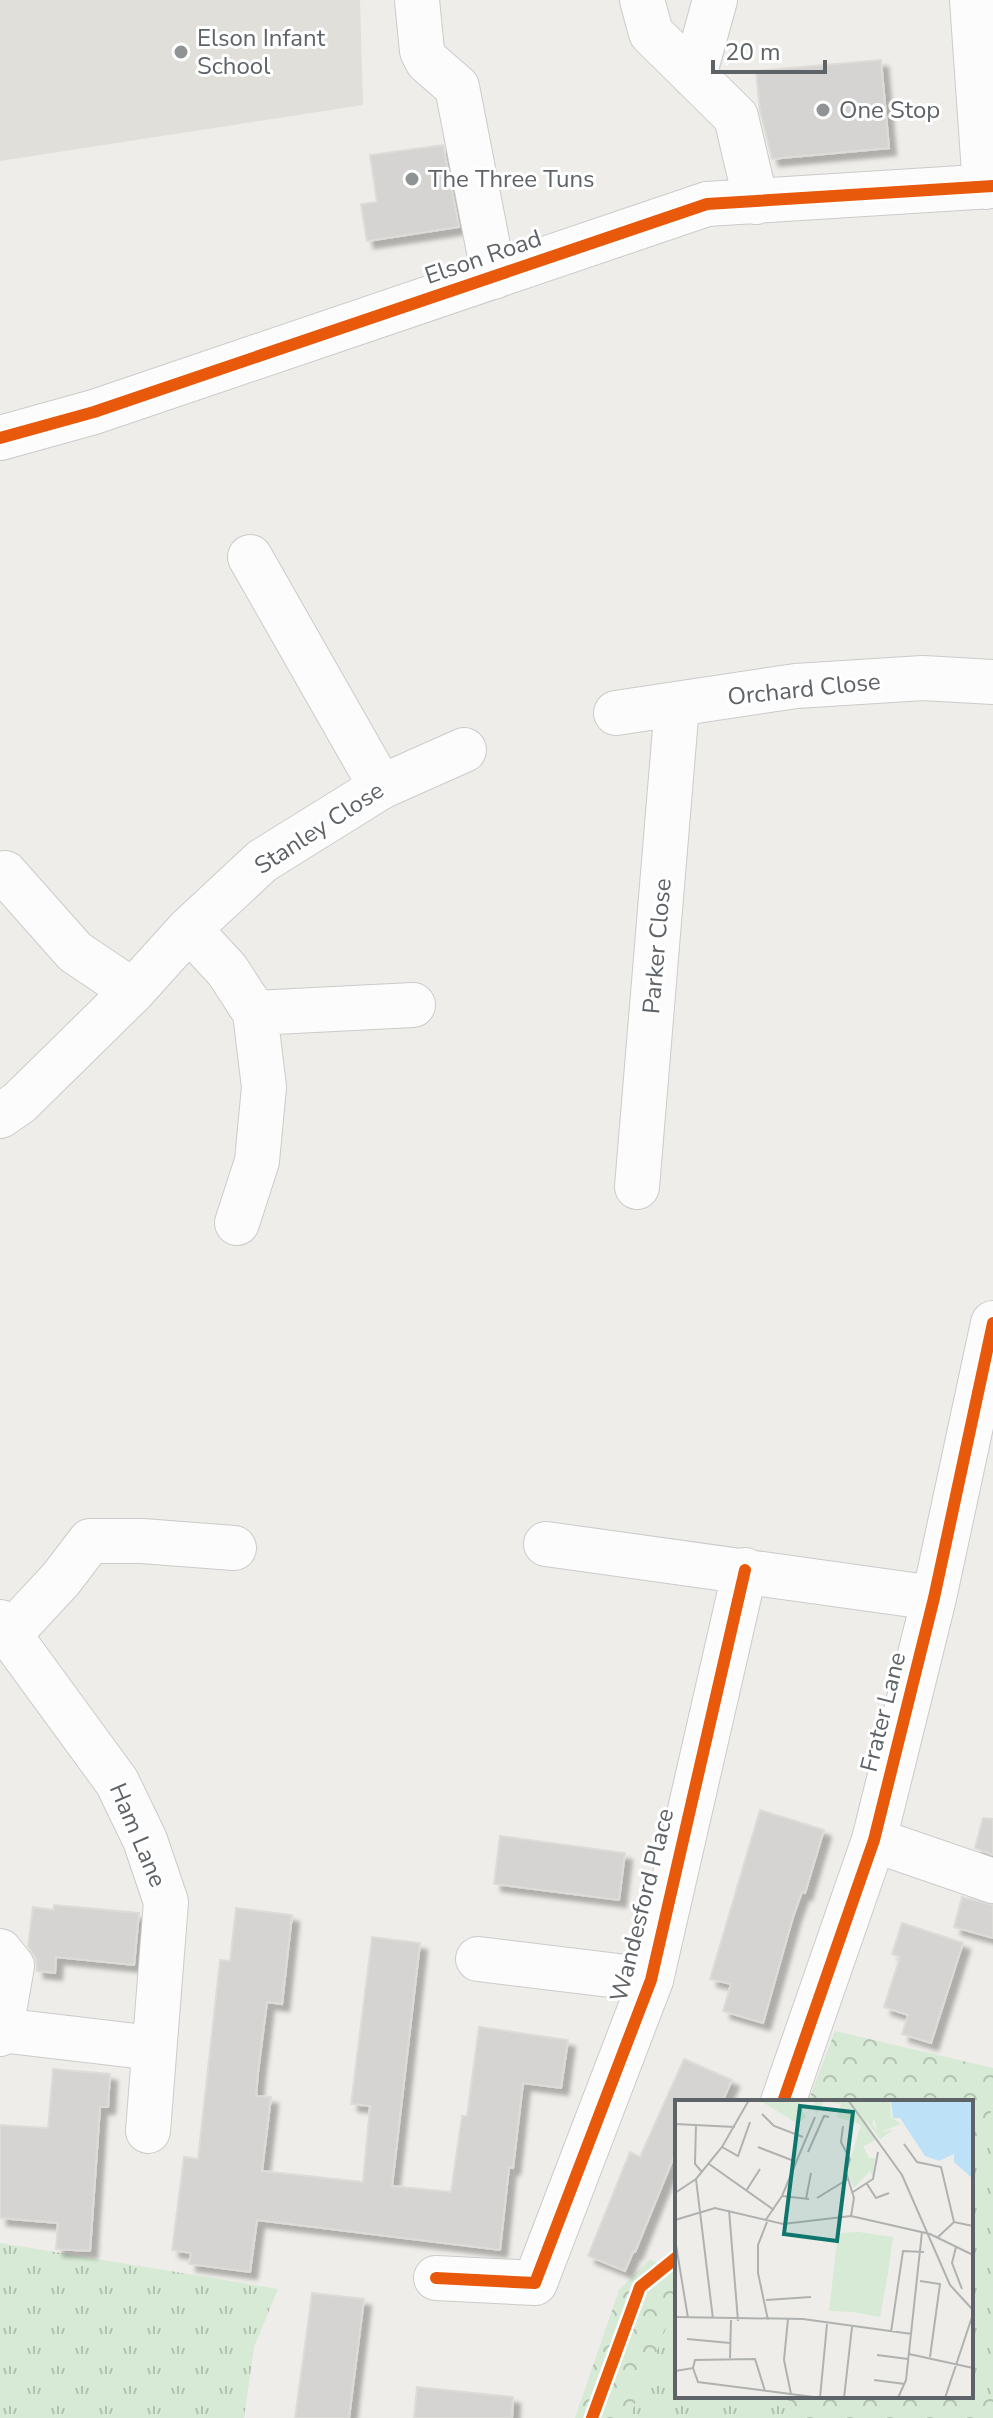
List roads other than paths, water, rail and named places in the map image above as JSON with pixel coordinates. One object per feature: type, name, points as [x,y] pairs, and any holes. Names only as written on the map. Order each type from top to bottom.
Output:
[{"type":"street","points":[[417,0],[422,51],[427,61],[457,87],[494,277]]},
{"type":"street","points":[[642,0],[651,33],[736,117],[756,202]]},
{"type":"street","points":[[694,76],[715,0]]},
{"type":"street","points":[[972,0],[989,186]]},
{"type":"street","name":"Elson Road","points":[[0,438],[94,412],[707,204],[989,186]]},
{"type":"street","points":[[250,557],[381,787]]},
{"type":"street","name":"Orchard Close","points":[[616,713],[812,685],[923,678],[993,682]]},
{"type":"street","name":"Parker Close","points":[[637,1187],[677,705]]},
{"type":"street","name":"Stanley Close","points":[[0,1116],[19,1103],[133,991],[189,929],[262,861],[381,787],[464,750]]},
{"type":"street","points":[[5,873],[75,952],[133,991]]},
{"type":"street","points":[[189,929],[227,970],[255,1013],[264,1087],[257,1161],[237,1223]]},
{"type":"street","points":[[255,1013],[413,1005]]},
{"type":"street","name":"Frater Lane","points":[[784,2100],[874,1840],[986,1388],[993,1323]]},
{"type":"street","points":[[5,1629],[61,1579],[90,1541],[142,1541],[234,1548]]},
{"type":"street","points":[[546,1544],[934,1598]]},
{"type":"street","name":"Wandesford Place","points":[[436,2278],[535,2283],[651,1980],[745,1570]]},
{"type":"street","name":"Ham Lane","points":[[5,1629],[117,1782],[145,1840],[166,1902],[148,2131]]},
{"type":"street","points":[[874,1840],[993,1881]]},
{"type":"street","points":[[0,1951],[12,1966],[0,2032],[64,2036],[153,2048]]},
{"type":"street","name":"Wandesford Place","points":[[478,1959],[651,1980]]},
{"type":"place","name":"Elson Infant School","points":[[181,52]]},
{"type":"place","name":"One Stop","points":[[823,110]]},
{"type":"place","name":"The Three Tuns","points":[[412,179]]}]
